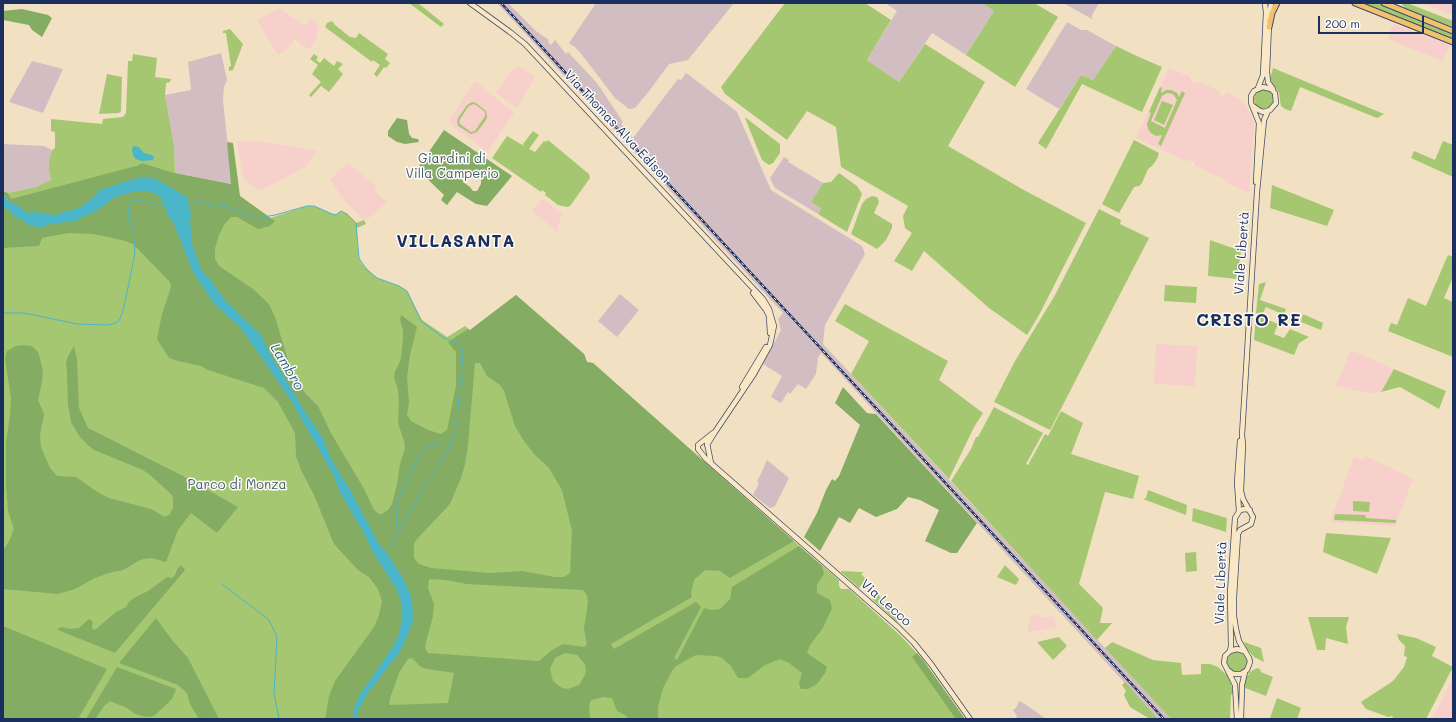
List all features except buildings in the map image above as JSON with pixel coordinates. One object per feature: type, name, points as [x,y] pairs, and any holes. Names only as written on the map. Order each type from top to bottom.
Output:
[{"type":"main road","name":"Via Thomas Alva Edison","points":[[470,3],[525,44],[740,276],[766,310],[771,327],[767,344],[738,397],[714,432],[708,446]]},
{"type":"main road","points":[[1258,88],[1263,76],[1266,20],[1265,3]]},
{"type":"main road","points":[[1271,3],[1267,72],[1268,82],[1275,93],[1276,96],[1276,103],[1273,108],[1268,111],[1260,111],[1253,106],[1251,96],[1254,90],[1267,87],[1275,93]]},
{"type":"main road","points":[[1269,27],[1272,13],[1277,3]]},
{"type":"main road","points":[[1355,3],[1453,42]]},
{"type":"main road","points":[[1384,3],[1453,31]]},
{"type":"main road","name":"Viale Libertà","points":[[1253,106],[1259,123],[1256,175],[1257,192]]},
{"type":"main road","name":"Viale Libertà","points":[[1237,719],[1235,685],[1224,663],[1232,643],[1230,593],[1237,513],[1239,452],[1242,435],[1257,192],[1264,123],[1268,111]]},
{"type":"main road","name":"Via Thomas Alva Edison","points":[[702,441],[714,432]]},
{"type":"main road","name":"Viale Libertà","points":[[1241,719],[1242,680],[1250,662],[1244,651],[1236,629],[1233,606],[1238,535],[1240,530],[1253,521],[1252,512],[1243,499],[1240,488],[1243,445],[1242,435]]},
{"type":"main road","points":[[708,446],[704,452],[699,450],[698,445],[702,441],[708,446],[711,463]]},
{"type":"main road","name":"Via Lecco","points":[[699,450],[706,459],[914,643],[931,664],[970,719]]},
{"type":"main road","points":[[1237,513],[1245,509],[1252,512]]},
{"type":"main road","name":"Viale Libertà","points":[[1237,513],[1236,520],[1238,524],[1246,526]]},
{"type":"main road","points":[[1230,651],[1237,649],[1244,651]]},
{"type":"main road","points":[[1228,672],[1237,674],[1245,672]]},
{"type":"shaded area","points":[[497,3],[508,3],[536,31],[549,40],[548,42],[551,45],[555,40],[566,54],[568,52],[597,83],[623,122],[621,124],[633,138],[678,79],[681,80],[686,73],[737,112],[771,190],[862,246],[865,254],[825,325],[823,344],[1171,719],[1158,719],[821,353],[818,358],[816,374],[806,389],[798,384],[790,394],[788,392],[781,403],[771,397],[782,376],[763,364],[781,330],[778,319],[783,313]]},
{"type":"shaded area","points":[[596,3],[734,3],[688,60],[669,64],[635,108],[629,109],[615,98],[582,55],[569,43]]},
{"type":"shaded area","points":[[885,3],[982,3],[994,11],[966,55],[932,33],[899,82],[867,60],[897,11]]},
{"type":"shaded area","points":[[1063,3],[1099,3],[1091,17],[1093,18],[1092,19]]},
{"type":"shaded area","points":[[1422,3],[1453,3],[1453,15]]},
{"type":"shaded area","points":[[280,8],[305,26],[310,18],[319,25],[317,39],[308,50],[295,39],[286,50],[278,55],[257,20]]},
{"type":"shaded area","points":[[1067,22],[1081,30],[1087,30],[1116,46],[1093,80],[1081,75],[1059,109],[1026,89]]},
{"type":"shaded area","points":[[1393,24],[1450,45],[1442,61],[1388,39]]},
{"type":"shaded area","points":[[221,53],[227,80],[224,87],[223,101],[232,184],[175,173],[174,145],[165,95],[191,90],[188,62]]},
{"type":"shaded area","points":[[32,61],[63,69],[43,113],[9,102]]},
{"type":"shaded area","points":[[518,65],[535,77],[517,108],[496,93],[510,73]]},
{"type":"shaded area","points":[[1169,68],[1189,76],[1194,84],[1198,82],[1218,90],[1223,96],[1227,93],[1238,98],[1246,105],[1254,125],[1249,193],[1194,165],[1194,162],[1188,160],[1186,161],[1136,138]]},
{"type":"shaded area","points":[[476,82],[514,113],[489,150],[486,151],[449,123],[473,83]]},
{"type":"shaded area","points":[[237,141],[259,141],[317,151],[305,167],[262,190],[257,189],[247,181],[244,182]]},
{"type":"shaded area","points":[[3,144],[44,146],[52,150],[49,160],[51,181],[36,187],[8,193],[3,191]]},
{"type":"shaded area","points":[[784,157],[789,160],[788,162],[823,183],[811,202],[821,208],[818,214],[775,188],[770,178]]},
{"type":"shaded area","points":[[348,163],[377,187],[374,190],[387,202],[372,216],[364,220],[341,196],[330,179]]},
{"type":"shaded area","points":[[543,199],[562,213],[557,232],[532,211]]},
{"type":"shaded area","points":[[620,294],[639,310],[617,337],[598,321]]},
{"type":"shaded area","points":[[1156,344],[1197,346],[1195,386],[1154,384]]},
{"type":"shaded area","points":[[1351,350],[1394,369],[1381,392],[1368,393],[1336,386]]},
{"type":"shaded area","points":[[1366,456],[1413,479],[1395,526],[1330,522],[1354,457],[1363,461]]},
{"type":"shaded area","points":[[767,460],[789,478],[775,506],[770,508],[753,495]]},
{"type":"shaded area","points":[[1031,614],[1048,618],[1052,616],[1058,626],[1027,633]]},
{"type":"shaded area","points":[[1453,678],[1453,719],[1432,719]]},
{"type":"shaded area","points":[[1019,701],[1046,719],[1015,719],[1017,716],[1013,710],[1016,708]]},
{"type":"green space","points":[[409,3],[418,3],[444,24],[441,27]]},
{"type":"green space","points":[[785,3],[865,3],[891,20],[867,60],[899,82],[925,44],[985,82],[948,146],[1022,189],[1086,223],[1039,315],[1027,335],[989,308],[924,251],[912,271],[894,261],[912,233],[905,228],[903,216],[908,206],[841,167],[836,127],[807,111],[787,140],[725,94],[721,87]]},
{"type":"green space","points":[[982,3],[1034,3],[1058,17],[1015,87],[966,55],[994,11]]},
{"type":"green space","points":[[1361,3],[1377,3],[1453,34],[1453,39]]},
{"type":"green space","points":[[1401,3],[1407,3],[1453,21],[1453,27],[1405,8]]},
{"type":"green space","points":[[22,9],[48,15],[52,18],[42,37],[32,30],[29,25],[3,20],[3,11]]},
{"type":"green space","points":[[332,21],[350,37],[356,38],[359,33],[388,54],[385,59],[390,63],[386,68],[384,67],[377,77],[374,74],[380,65],[373,60],[372,62],[325,27],[327,23]]},
{"type":"green space","points":[[230,29],[243,44],[233,70],[229,71],[229,67],[231,66],[226,33],[223,33],[223,31]]},
{"type":"green space","points":[[1116,46],[1162,67],[1142,112],[1082,84],[1046,149],[1038,143],[1081,75],[1093,80]]},
{"type":"green space","name":"Parco di Monza","points":[[133,54],[157,58],[155,77],[171,79],[170,82],[166,83],[165,95],[174,145],[175,173],[142,163],[136,166],[226,186],[270,218],[307,206],[314,206],[335,215],[341,211],[347,214],[356,223],[364,220],[366,224],[357,228],[359,258],[362,264],[377,278],[399,286],[407,291],[422,320],[447,337],[465,326],[470,330],[516,295],[584,354],[587,362],[593,363],[839,580],[839,586],[841,589],[849,589],[901,636],[923,660],[965,719],[3,719],[3,205],[10,199],[8,193],[36,187],[51,180],[49,160],[52,150],[55,148],[55,132],[51,131],[51,119],[102,124],[103,119],[123,117],[126,113],[128,61],[132,61]]},
{"type":"green space","points":[[314,54],[318,57],[316,60],[320,63],[324,58],[334,66],[337,61],[343,64],[338,69],[343,74],[329,92],[321,86],[311,97],[309,95],[321,82],[312,74],[318,65],[310,59]]},
{"type":"green space","points":[[1273,68],[1384,114],[1377,118],[1300,87],[1291,111],[1285,109],[1281,106],[1279,93],[1270,79]]},
{"type":"green space","points":[[107,74],[122,77],[121,111],[119,113],[99,114]]},
{"type":"green space","points":[[1160,87],[1162,88],[1161,93],[1166,90],[1171,90],[1177,93],[1179,97],[1182,91],[1185,93],[1161,146],[1158,144],[1162,135],[1156,136],[1148,129],[1147,124],[1151,113],[1149,112]],"holes":[[[1167,93],[1173,94],[1177,100],[1165,128],[1151,121],[1162,96]]]},
{"type":"green space","points":[[1264,89],[1271,92],[1274,99],[1271,106],[1264,109],[1257,106],[1254,99],[1257,92]]},
{"type":"green space","points":[[1162,101],[1173,105],[1164,125],[1154,120]]},
{"type":"green space","points":[[472,102],[476,103],[486,111],[487,117],[477,132],[471,134],[458,126],[457,121],[467,105]],"holes":[[[473,104],[485,112],[485,116],[475,131],[471,132],[460,124],[459,121],[468,107]]]},
{"type":"green space","points":[[397,118],[407,120],[409,134],[412,138],[418,139],[419,142],[405,144],[397,142],[388,136],[388,131]]},
{"type":"green space","points":[[745,118],[780,144],[780,153],[773,163],[769,165],[762,160]]},
{"type":"green space","name":"Giardini di Villa Camperio","points":[[444,130],[512,176],[487,206],[476,204],[457,192],[447,205],[441,200],[444,195],[417,169]],"holes":[[[465,173],[472,173],[481,176],[481,184],[477,191],[473,191],[463,182],[462,175]]]},
{"type":"green space","points":[[533,131],[539,135],[529,149],[535,152],[544,141],[546,142],[548,140],[589,174],[590,178],[570,206],[567,207],[558,205],[545,195],[546,193],[542,190],[541,192],[492,158],[507,136],[524,146],[523,144]]},
{"type":"green space","points":[[1134,140],[1159,153],[1157,159],[1148,169],[1142,183],[1139,186],[1134,187],[1119,213],[1102,204]]},
{"type":"green space","points":[[1443,141],[1453,145],[1453,177],[1411,158],[1414,151],[1435,160]]},
{"type":"green space","points":[[227,142],[233,143],[240,196],[275,221],[270,226],[258,229],[237,217],[231,217],[224,225],[219,235],[215,248],[215,259],[219,266],[253,289],[269,304],[275,317],[288,360],[299,383],[305,393],[318,406],[331,433],[364,489],[374,510],[379,514],[382,514],[388,510],[392,504],[400,464],[405,448],[398,423],[398,390],[394,377],[401,358],[403,330],[400,320],[401,315],[417,327],[410,355],[407,377],[409,403],[407,415],[411,421],[428,430],[441,434],[447,430],[456,386],[456,351],[448,342],[468,329],[470,330],[516,295],[584,354],[587,362],[593,363],[794,541],[730,578],[720,571],[705,570],[694,580],[691,593],[692,597],[611,644],[614,649],[696,602],[701,607],[674,658],[677,660],[704,608],[712,610],[720,609],[730,599],[732,587],[799,546],[822,566],[824,574],[817,585],[817,593],[830,600],[832,608],[823,628],[810,645],[807,653],[827,667],[825,673],[817,684],[808,689],[801,689],[799,683],[802,673],[789,663],[780,659],[765,665],[748,678],[738,678],[731,666],[722,658],[716,656],[696,655],[676,666],[672,671],[663,688],[658,707],[658,719],[629,719],[617,711],[612,698],[604,697],[591,700],[589,705],[590,719],[325,719],[329,696],[335,681],[374,627],[379,615],[382,601],[378,589],[369,577],[358,570],[334,544],[296,456],[295,433],[278,402],[264,388],[208,370],[201,366],[169,358],[157,339],[162,314],[171,287],[170,282],[133,244],[122,240],[93,234],[68,233],[42,238],[39,246],[3,248],[3,205],[8,200],[3,195],[3,191],[8,193],[11,199],[136,166],[142,163],[175,173],[231,184]],"holes":[[[475,363],[480,363],[487,376],[500,385],[504,391],[515,426],[524,441],[535,455],[549,468],[562,490],[572,531],[570,573],[564,577],[555,577],[522,571],[490,573],[431,568],[419,564],[414,558],[414,544],[417,539],[450,504],[461,478],[468,445]],[[429,580],[446,580],[467,584],[583,590],[587,595],[588,602],[584,629],[587,644],[584,647],[563,644],[552,650],[539,661],[428,653],[425,648],[433,616],[434,604],[428,588]],[[565,653],[577,655],[585,664],[586,670],[585,675],[579,685],[568,689],[562,688],[553,681],[550,669],[555,658]],[[412,658],[421,667],[427,669],[454,673],[448,703],[389,705],[390,698],[400,671],[408,659]]]},
{"type":"green space","points":[[839,173],[857,186],[862,194],[847,232],[818,214],[821,208],[811,202],[823,183],[831,182]]},
{"type":"green space","points":[[1272,185],[1334,210],[1327,226],[1270,208]]},
{"type":"green space","points":[[872,196],[877,197],[879,202],[874,213],[892,224],[892,228],[886,240],[877,249],[851,234],[862,204],[866,199]]},
{"type":"green space","points":[[1099,209],[1121,220],[1120,224],[1149,238],[1050,430],[994,402],[1015,361],[1054,297]]},
{"type":"green space","points":[[1210,240],[1241,251],[1237,279],[1208,276]]},
{"type":"green space","points":[[1448,255],[1453,257],[1453,277],[1444,298],[1453,302],[1453,357],[1388,331],[1391,323],[1397,325],[1408,298],[1426,306]]},
{"type":"green space","points":[[1266,282],[1260,300],[1286,309],[1284,315],[1266,307],[1262,315],[1256,313],[1259,284]]},
{"type":"green space","points":[[1165,285],[1197,287],[1196,303],[1164,301]]},
{"type":"green space","points":[[845,304],[948,361],[939,380],[983,413],[974,427],[949,479],[851,374],[869,341],[835,321]]},
{"type":"green space","points":[[1303,314],[1323,323],[1321,330],[1301,322]]},
{"type":"green space","points":[[1256,315],[1278,324],[1274,334],[1284,338],[1290,329],[1309,337],[1299,343],[1294,355],[1254,340]]},
{"type":"green space","points":[[16,346],[32,346],[38,352],[43,370],[38,400],[44,414],[40,435],[41,447],[50,468],[57,476],[76,477],[109,498],[151,509],[165,517],[170,514],[173,508],[173,498],[171,494],[149,474],[143,470],[94,450],[80,437],[71,422],[68,405],[66,364],[68,356],[74,346],[77,359],[79,408],[88,428],[183,476],[238,507],[217,533],[191,513],[178,530],[166,562],[151,558],[144,559],[123,570],[95,578],[75,589],[58,594],[3,589],[3,551],[14,529],[8,511],[6,486],[6,443],[11,398],[5,359],[7,351]]},
{"type":"green space","points":[[1394,369],[1446,391],[1439,409],[1400,387],[1381,392]]},
{"type":"green space","points":[[843,387],[867,413],[876,414],[977,523],[957,553],[951,553],[925,541],[939,510],[920,500],[908,497],[897,509],[876,517],[859,508],[850,523],[839,517],[820,551],[804,537],[817,513],[832,479],[835,481],[839,476],[860,425],[835,403]]},
{"type":"green space","points":[[994,407],[1043,433],[1026,464],[1028,465],[1045,434],[1048,436],[1061,411],[1083,423],[1071,454],[1139,476],[1133,499],[1105,492],[1079,584],[1103,608],[1100,623],[1112,623],[1097,640],[951,481],[971,449],[976,437],[978,437]]},
{"type":"green space","points":[[1148,490],[1187,505],[1186,515],[1143,499],[1146,498]]},
{"type":"green space","points":[[1353,501],[1370,502],[1369,512],[1353,511]]},
{"type":"green space","points":[[1193,508],[1227,518],[1226,532],[1192,521]]},
{"type":"green space","points":[[1335,514],[1365,515],[1366,518],[1396,520],[1396,523],[1334,520]]},
{"type":"green space","points":[[1326,533],[1391,538],[1377,574],[1323,552]]},
{"type":"green space","points":[[1196,552],[1197,571],[1186,572],[1185,553]]},
{"type":"green space","points":[[1005,565],[1019,579],[1016,585],[997,577]]},
{"type":"green space","points":[[180,566],[182,566],[185,570],[115,653],[58,630],[62,627],[70,629],[79,628],[89,619],[93,622],[93,630],[96,629],[116,612],[126,607],[134,598],[148,591],[167,577],[172,578]]},
{"type":"green space","points":[[841,571],[864,572],[861,574],[866,579],[859,588]]},
{"type":"green space","points":[[878,594],[898,621],[897,622],[872,599]]},
{"type":"green space","points":[[1308,617],[1349,617],[1346,627],[1348,644],[1326,638],[1325,650],[1317,650]]},
{"type":"green space","points":[[156,618],[172,640],[188,658],[219,719],[199,719],[190,704],[187,693],[178,685],[119,663]]},
{"type":"green space","points":[[3,626],[107,669],[78,719],[3,719]]},
{"type":"green space","points":[[1397,634],[1416,638],[1436,647],[1432,656],[1453,667],[1426,719],[1392,719],[1393,716],[1388,717],[1366,709],[1361,702],[1393,681],[1404,667],[1407,657],[1404,656],[1405,646],[1399,640]]},
{"type":"green space","points":[[1059,637],[1067,646],[1053,660],[1037,642]]},
{"type":"green space","points":[[1112,642],[1153,660],[1181,663],[1182,675],[1201,674],[1201,664],[1210,664],[1218,667],[1227,675],[1231,683],[1233,693],[1231,695],[1230,719],[1171,719],[1105,648]]},
{"type":"green space","points":[[1244,642],[1261,648],[1264,662],[1254,657],[1246,648]]},
{"type":"green space","points":[[1233,652],[1241,652],[1247,658],[1247,666],[1241,672],[1233,672],[1227,666],[1227,658]]},
{"type":"green space","points":[[917,653],[965,719],[956,719],[912,657]]},
{"type":"green space","points":[[117,667],[176,689],[172,699],[154,716],[146,717],[135,714],[127,708],[110,701],[105,705],[95,719],[86,719]]},
{"type":"green space","points":[[1257,668],[1260,669],[1261,672],[1273,677],[1266,696],[1245,688],[1245,680],[1248,675]]},
{"type":"green space","points":[[1125,682],[1158,719],[1150,719],[1130,707],[1124,695],[1126,691],[1122,685]]},
{"type":"green space","points":[[1277,698],[1301,708],[1297,719],[1270,718]]},
{"type":"water","points":[[133,146],[139,147],[144,153],[152,155],[154,157],[153,160],[142,161],[136,159],[132,151]]},
{"type":"water","points":[[144,177],[156,179],[187,197],[191,214],[190,220],[192,243],[203,273],[210,279],[225,300],[261,335],[271,355],[305,412],[323,438],[331,459],[352,493],[379,544],[389,556],[403,578],[412,598],[413,621],[406,639],[399,653],[367,694],[358,711],[358,719],[352,719],[359,696],[394,645],[399,633],[402,620],[402,611],[397,590],[371,549],[366,537],[340,492],[335,478],[292,402],[240,327],[214,304],[193,272],[174,224],[168,216],[161,197],[149,191],[132,192],[115,197],[98,210],[75,221],[50,224],[40,228],[27,224],[23,220],[15,217],[8,209],[3,208],[3,195],[11,203],[19,206],[27,213],[36,212],[54,215],[81,207],[95,196],[99,190]]},
{"type":"waterway","points":[[4,313],[24,313],[77,324],[108,325],[116,323],[120,319],[124,307],[135,253],[133,230],[128,215],[129,206],[133,200],[163,205]]},
{"type":"waterway","points":[[188,201],[227,207],[257,218],[275,215],[307,206],[314,206],[336,215],[341,211],[347,214],[356,223],[359,258],[367,270],[377,278],[399,286],[407,291],[421,321],[444,338],[459,344],[462,347],[463,353],[455,433],[451,443],[435,444],[428,447],[420,454],[396,505],[398,535],[386,553]]},
{"type":"waterway","points":[[398,534],[421,492],[445,456],[451,444]]},
{"type":"waterway","points":[[222,584],[269,620],[277,637],[274,693],[279,719]]},
{"type":"railway","points":[[501,3],[1164,719]]},
{"type":"district","name":"VILLASANTA","points":[[456,242]]},
{"type":"district","name":"CRISTO RE","points":[[1249,321]]},
{"type":"water label","name":"Lambro","points":[[287,367]]}]
